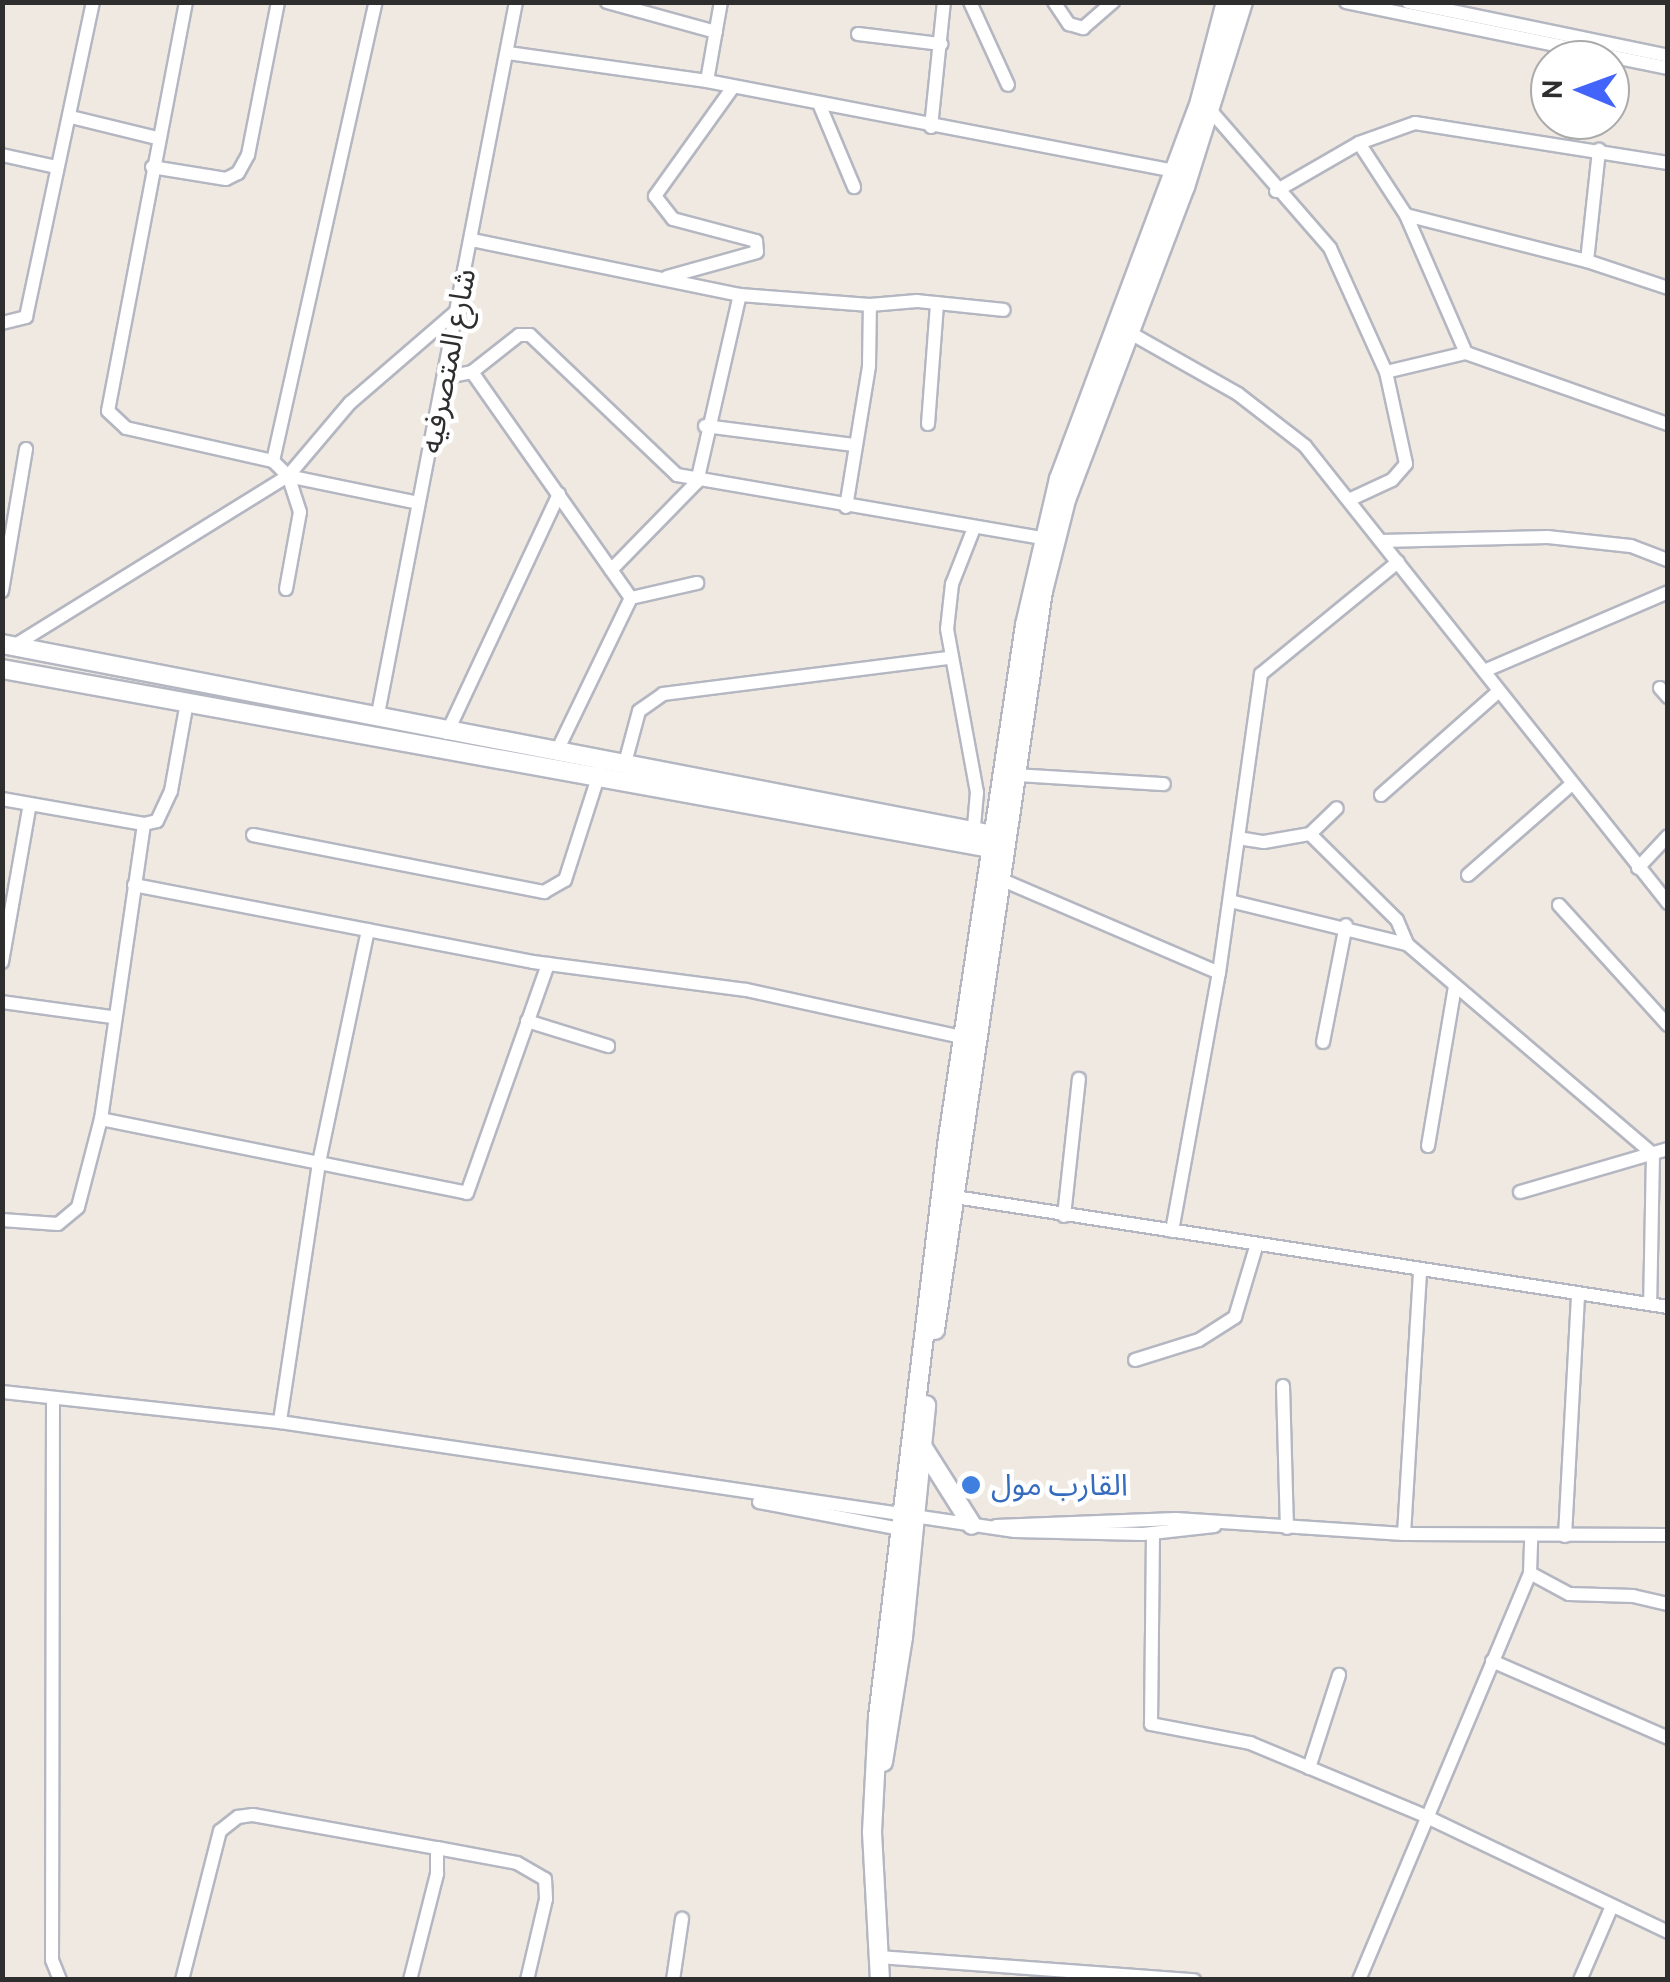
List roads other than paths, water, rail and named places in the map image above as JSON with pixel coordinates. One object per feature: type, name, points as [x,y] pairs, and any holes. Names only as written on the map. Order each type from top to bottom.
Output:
[{"type":"street","points":[[2,324],[26,317],[93,2]]},
{"type":"street","points":[[186,2],[157,138],[108,411],[126,428],[262,463],[273,460]]},
{"type":"street","points":[[152,167],[226,179],[238,173],[248,155],[278,2]]},
{"type":"street","points":[[273,460],[376,2]]},
{"type":"street","name":"شارع المتصرفيه","points":[[377,720],[418,503],[447,377],[516,2]]},
{"type":"street","points":[[607,2],[716,32]]},
{"type":"street","points":[[706,81],[721,2]]},
{"type":"street","points":[[931,126],[944,2]]},
{"type":"street","points":[[970,2],[1008,85]]},
{"type":"street","points":[[1054,2],[1068,24],[1083,28],[1113,2]]},
{"type":"street","points":[[880,1980],[876,1791],[962,1037],[1016,774],[1055,539],[1226,2]]},
{"type":"street","points":[[909,1524],[1000,878],[999,843],[1040,538],[1211,111],[1243,2]]},
{"type":"street","points":[[1346,2],[1456,14],[1668,56]]},
{"type":"street","points":[[1408,2],[1668,68]]},
{"type":"street","points":[[858,34],[941,44]]},
{"type":"street","points":[[508,53],[706,81],[820,106],[1175,171]]},
{"type":"street","points":[[664,277],[757,252],[756,241],[672,219],[655,196],[733,87]]},
{"type":"street","points":[[820,106],[854,187]]},
{"type":"street","points":[[1211,111],[1276,191],[1330,248],[1386,372],[1406,464],[1392,480],[1349,500]]},
{"type":"street","points":[[70,118],[157,138]]},
{"type":"street","points":[[1276,191],[1358,143],[1426,123],[1668,163]]},
{"type":"street","points":[[1358,143],[1406,215],[1466,353]]},
{"type":"street","points":[[1587,260],[1598,150]]},
{"type":"street","points":[[2,155],[56,167]]},
{"type":"street","points":[[1406,215],[1587,260],[1668,288]]},
{"type":"street","points":[[472,240],[740,295],[870,306],[937,303],[1004,310]]},
{"type":"street","points":[[612,570],[698,482],[705,426],[740,295]]},
{"type":"street","points":[[928,424],[937,303]]},
{"type":"street","points":[[846,507],[869,366],[870,306]]},
{"type":"street","points":[[8,646],[288,476],[350,403],[460,308]]},
{"type":"street","points":[[1124,330],[1284,428],[1349,500],[1668,902]]},
{"type":"street","points":[[447,377],[472,372],[519,336],[530,335],[661,465],[698,482],[1040,538]]},
{"type":"street","points":[[1386,372],[1466,353],[1668,424]]},
{"type":"street","points":[[472,372],[631,598]]},
{"type":"street","points":[[705,426],[854,445]]},
{"type":"street","points":[[2,591],[26,449]]},
{"type":"street","points":[[273,460],[288,476],[300,512],[286,589]]},
{"type":"street","points":[[288,476],[418,503]]},
{"type":"street","points":[[447,733],[559,494]]},
{"type":"street","points":[[974,528],[952,584],[948,658],[977,792],[974,830]]},
{"type":"street","points":[[1381,541],[1548,537],[1631,546],[1668,560]]},
{"type":"street","points":[[1172,1231],[1219,973],[1261,674],[1398,562]]},
{"type":"street","points":[[631,598],[697,583]]},
{"type":"street","points":[[1484,671],[1668,592]]},
{"type":"street","points":[[556,752],[631,598]]},
{"type":"street","points":[[8,646],[556,752],[600,769],[626,763],[974,830],[999,843]]},
{"type":"street","points":[[626,763],[639,711],[663,694],[948,658]]},
{"type":"street","points":[[2,668],[600,769],[999,843]]},
{"type":"street","points":[[1381,795],[1499,690]]},
{"type":"street","points":[[2,799],[144,824],[165,812],[187,702]]},
{"type":"street","points":[[252,835],[544,892],[565,880],[600,769]]},
{"type":"street","points":[[1016,774],[1164,784]]},
{"type":"street","points":[[1468,875],[1572,784]]},
{"type":"street","points":[[2,962],[30,804]]},
{"type":"street","points":[[1238,838],[1264,842],[1310,834],[1337,808]]},
{"type":"street","points":[[2,1220],[58,1224],[74,1215],[101,1119],[112,1017],[144,824]]},
{"type":"street","points":[[1310,834],[1397,920],[1407,944]]},
{"type":"street","points":[[1638,868],[1668,836]]},
{"type":"street","points":[[1000,878],[1219,973]]},
{"type":"street","points":[[134,885],[548,964],[746,990],[962,1037]]},
{"type":"street","points":[[1230,900],[1346,925],[1407,944],[1652,1154]]},
{"type":"street","points":[[1558,905],[1668,1024]]},
{"type":"street","points":[[1323,1042],[1346,925]]},
{"type":"street","points":[[280,1422],[319,1163],[368,930]]},
{"type":"street","points":[[101,1119],[467,1193],[548,964]]},
{"type":"street","points":[[1428,1146],[1455,986]]},
{"type":"street","points":[[2,1002],[112,1017]]},
{"type":"street","points":[[527,1021],[608,1046]]},
{"type":"street","points":[[1064,1216],[1079,1078]]},
{"type":"street","points":[[1520,1192],[1668,1149]]},
{"type":"street","points":[[1650,1304],[1652,1154]]},
{"type":"street","points":[[955,1197],[1256,1247],[1668,1307]]},
{"type":"street","points":[[1136,1360],[1199,1340],[1235,1317],[1256,1247]]},
{"type":"street","points":[[1404,1534],[1420,1272]]},
{"type":"street","points":[[1565,1536],[1578,1294]]},
{"type":"street","points":[[1283,1386],[1287,1528]]},
{"type":"street","points":[[2,1392],[280,1422],[909,1524],[1153,1534],[1214,1526]]},
{"type":"street","points":[[53,1400],[52,1960],[60,1980]]},
{"type":"street","points":[[922,1446],[972,1525]]},
{"type":"street","points":[[993,1526],[1176,1519],[1214,1526],[1404,1534],[1668,1535]]},
{"type":"street","points":[[1153,1534],[1148,1721],[1232,1736],[1425,1816],[1668,1932]]},
{"type":"street","points":[[1358,1980],[1530,1574],[1531,1536]]},
{"type":"street","points":[[1530,1574],[1569,1594],[1633,1596],[1668,1604]]},
{"type":"street","points":[[1492,1661],[1668,1738]]},
{"type":"street","points":[[1309,1768],[1340,1675]]},
{"type":"street","points":[[182,1980],[220,1831],[230,1821],[254,1815],[319,1823],[517,1863],[545,1879],[546,1899],[526,1980]]},
{"type":"street","points":[[410,1980],[437,1874],[438,1848]]},
{"type":"street","points":[[1580,1980],[1612,1906]]},
{"type":"street","points":[[673,1980],[682,1919]]},
{"type":"street","points":[[878,1957],[1194,1980]]},
{"type":"place","name":"القارب مول","points":[[971,1485]]}]
